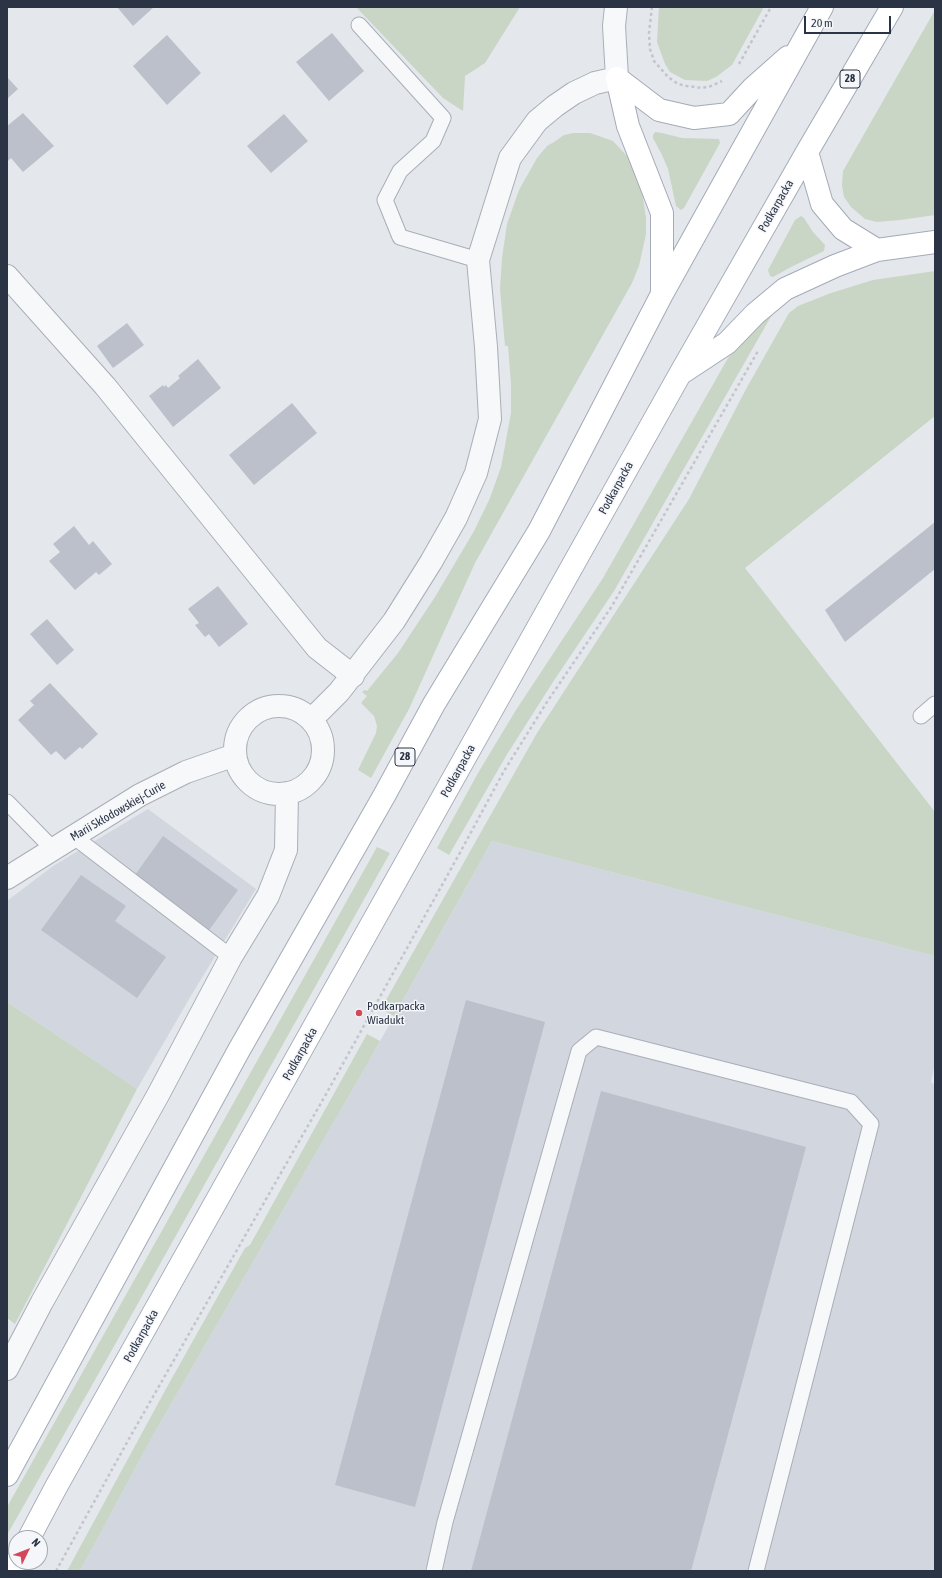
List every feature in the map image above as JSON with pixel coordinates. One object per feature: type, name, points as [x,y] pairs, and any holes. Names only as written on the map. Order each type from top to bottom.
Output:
[{"type":"main road","name":"28","points":[[7,1475],[236,1057],[384,796],[434,704],[539,531],[661,296],[822,7]]},
{"type":"main road","name":"Podkarpacka","points":[[33,1530],[680,374],[892,7]]},
{"type":"main road","points":[[617,78],[659,110],[694,118],[728,114],[753,88],[790,56],[804,41]]},
{"type":"main road","points":[[617,78],[628,126],[662,214],[661,296]]},
{"type":"main road","points":[[807,152],[822,204],[843,229],[877,250]]},
{"type":"main road","points":[[680,374],[727,343],[755,314],[785,289],[834,266],[877,250],[935,242]]},
{"type":"street","points":[[311,720],[353,676],[394,621],[431,562],[456,518],[476,473],[490,419],[486,346],[478,260],[510,158],[537,120],[574,93],[595,83],[617,78],[614,26],[616,7]]},
{"type":"street","points":[[7,276],[105,386],[316,648],[353,676]]},
{"type":"street","points":[[274,706],[287,707],[300,712],[311,720],[319,731],[322,744],[322,758],[318,770],[310,781],[300,789],[287,793],[273,794],[259,789],[247,781],[239,769],[235,755],[236,741],[240,728],[249,718],[260,710],[274,706]]},
{"type":"street","name":"Marii Skłodowskiej-Curie","points":[[7,878],[146,792],[186,772],[235,755]]},
{"type":"street","points":[[7,1369],[46,1295],[158,1095],[231,957],[268,896],[286,850],[287,793]]},
{"type":"lane","points":[[359,25],[443,118],[433,141],[400,170],[385,200],[400,237],[478,260]]},
{"type":"lane","points":[[920,716],[935,704]]},
{"type":"lane","points":[[7,802],[53,849]]},
{"type":"lane","points":[[73,836],[231,957]]},
{"type":"lane","points":[[434,1571],[445,1522],[579,1051],[596,1037],[850,1102],[871,1124],[756,1571]]},
{"type":"path","points":[[652,7],[649,33],[650,49],[654,61],[668,77],[678,84],[702,88],[718,83],[727,78]]},
{"type":"path","points":[[737,66],[771,7]]},
{"type":"path","points":[[56,1571],[130,1437],[328,1090],[504,771],[547,702],[612,606],[758,350]]},
{"type":"shaded area","points":[[148,809],[256,889],[192,994],[137,1089],[7,1002],[7,901],[53,866]]},
{"type":"shaded area","points":[[492,841],[935,956],[935,1063],[931,1082],[935,1085],[935,1571],[80,1571],[152,1437],[369,1061]]},
{"type":"green space","points":[[356,7],[520,7],[485,63],[465,76],[463,111],[443,98]]},
{"type":"green space","points":[[659,7],[764,7],[732,65],[716,77],[707,81],[685,80],[670,72],[665,64],[657,42]]},
{"type":"green space","points":[[935,10],[935,215],[877,222],[865,219],[851,207],[844,197],[842,186],[843,171]]},
{"type":"green space","points":[[655,132],[682,138],[719,139],[720,143],[684,208],[681,210],[676,206],[668,169],[653,138]]},
{"type":"green space","points":[[573,133],[590,133],[613,141],[633,163],[642,191],[646,218],[646,234],[639,266],[632,283],[475,563],[409,709],[371,778],[358,770],[376,733],[377,726],[374,716],[361,703],[367,696],[362,692],[365,690],[367,691],[398,653],[435,597],[474,531],[490,498],[501,467],[511,413],[511,384],[508,346],[505,346],[500,289],[502,258],[507,224],[519,190],[537,158],[547,146],[564,135]]},
{"type":"green space","points":[[801,216],[825,245],[824,251],[773,277],[770,276],[768,270],[795,220]]},
{"type":"green space","points":[[935,271],[935,416],[745,568],[935,812],[935,956],[492,841],[394,1016],[381,1009],[537,733],[689,499],[746,389],[789,313],[798,306],[831,293],[873,280]]},
{"type":"green space","points":[[773,313],[614,591],[553,682],[506,756],[449,855],[437,848],[478,773],[516,710],[603,578],[728,358],[746,338]]},
{"type":"green space","points":[[377,847],[390,853],[108,1357],[10,1530],[8,1530],[7,1535],[7,1507]]},
{"type":"green space","points":[[7,1002],[137,1089],[15,1324],[7,1318]]},
{"type":"green space","points":[[367,1034],[380,1041],[369,1061],[152,1437],[80,1571],[67,1571],[167,1387],[245,1248],[250,1245]]},
{"type":"building","points":[[117,7],[154,7],[133,26]]},
{"type":"building","points":[[332,33],[364,71],[329,101],[296,62]]},
{"type":"building","points":[[167,35],[201,73],[167,105],[133,66]]},
{"type":"building","points":[[7,77],[18,89],[7,99]]},
{"type":"building","points":[[23,113],[54,146],[23,172],[11,158],[7,162],[7,126]]},
{"type":"building","points":[[284,114],[308,141],[271,173],[247,146]]},
{"type":"building","points":[[127,323],[144,345],[113,368],[97,346]]},
{"type":"building","points":[[198,359],[221,388],[173,427],[149,396],[163,385],[164,387],[166,385],[168,388],[180,378],[178,376]]},
{"type":"building","points":[[292,403],[317,433],[254,485],[229,455]]},
{"type":"building","points":[[935,522],[935,569],[845,642],[825,610]]},
{"type":"building","points":[[74,526],[89,545],[93,541],[112,564],[99,575],[96,572],[75,590],[49,561],[60,552],[53,544]]},
{"type":"building","points":[[218,586],[248,624],[219,647],[209,634],[205,637],[195,625],[199,623],[188,609]]},
{"type":"building","points":[[47,619],[74,650],[57,665],[30,634]]},
{"type":"building","points":[[50,683],[98,734],[82,749],[80,747],[65,760],[56,751],[51,755],[18,720],[34,705],[30,701]]},
{"type":"building","points":[[163,836],[238,890],[207,933],[132,879]]},
{"type":"building","points":[[81,875],[126,906],[115,921],[166,957],[137,998],[41,930]]},
{"type":"building","points":[[466,1000],[545,1022],[415,1507],[335,1485]]},
{"type":"building","points":[[601,1091],[806,1147],[691,1571],[471,1571]]},
{"type":"place","name":"Podkarpacka Wiadukt","points":[[359,1013]]}]
